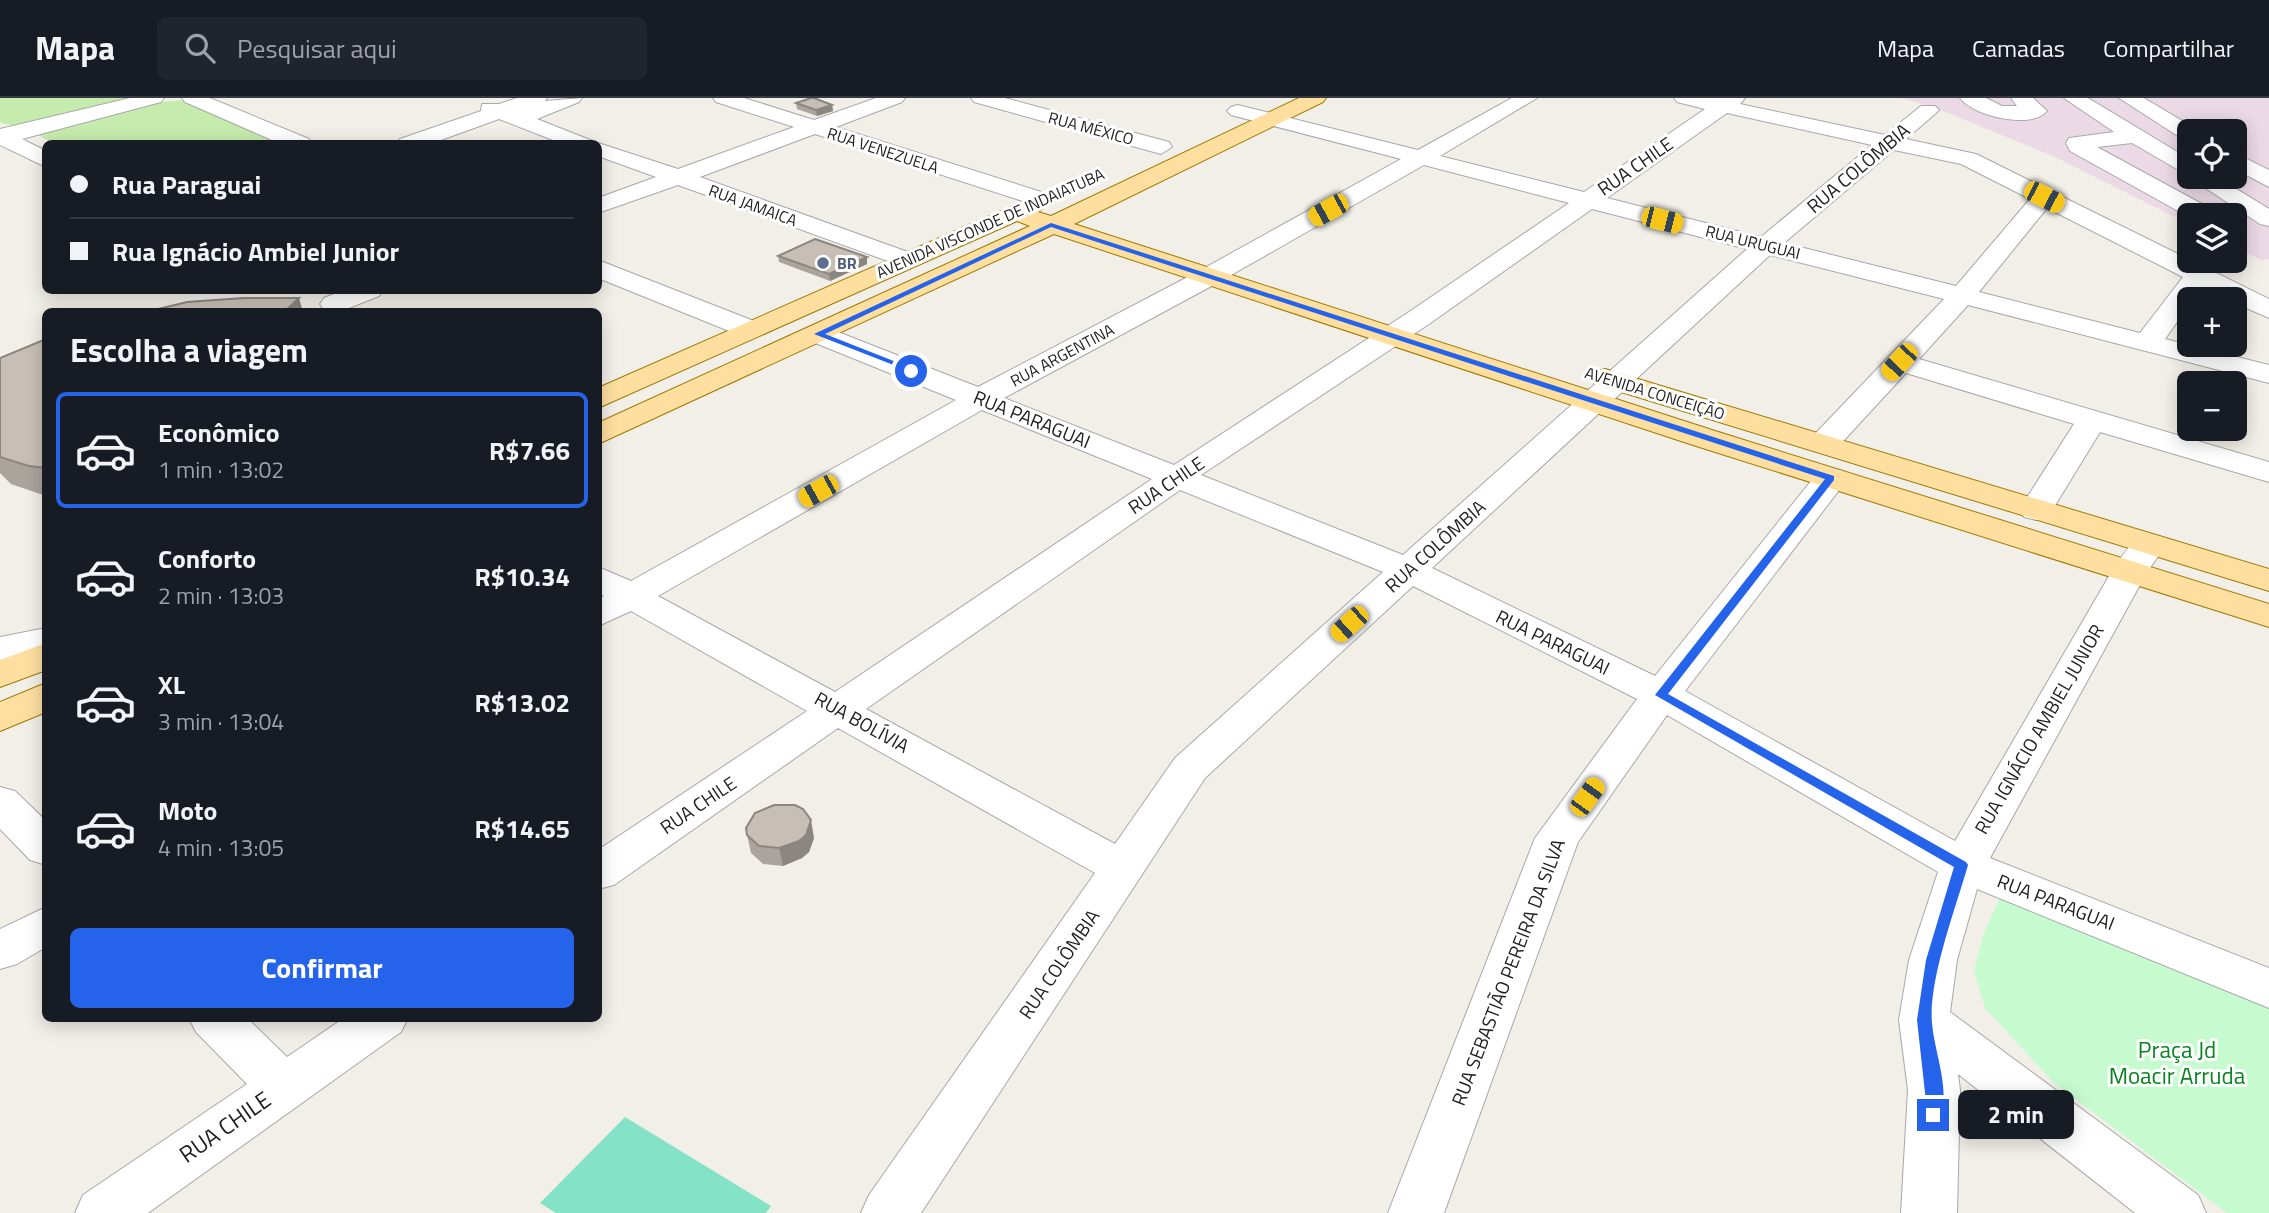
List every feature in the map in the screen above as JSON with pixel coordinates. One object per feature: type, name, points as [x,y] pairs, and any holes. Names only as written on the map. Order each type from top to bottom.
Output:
[{"type":"main road","name":"AVENIDA VISCONDE DE INDAIATUBA","points":[[1126,163],[1270,105]]},
{"type":"main road","name":"AVENIDA VISCONDE DE INDAIATUBA","points":[[602,433],[818,334],[1059,206],[1270,105]]},
{"type":"main road","name":"AVENIDA CONCEIÇÃO","points":[[1016,213],[1059,206],[1392,335],[1604,392],[1824,443],[2036,510],[2269,616]]},
{"type":"main road","name":"AVENIDA VISCONDE DE INDAIATUBA","points":[[602,397],[750,329],[1016,213]]},
{"type":"main road","name":"AVENIDA CONCEIÇÃO","points":[[1223,269],[1419,318],[1831,478],[2140,557],[2269,580]]},
{"type":"main road","points":[[695,389],[742,349],[750,329]]},
{"type":"main road","points":[[0,675],[42,657]]},
{"type":"main road","points":[[0,718],[42,698]]},
{"type":"street","points":[[1,137],[154,98]]},
{"type":"street","points":[[192,98],[292,140]]},
{"type":"street","points":[[461,98],[574,140]]},
{"type":"street","points":[[460,140],[537,98]]},
{"type":"street","points":[[422,140],[572,98]]},
{"type":"street","name":"RUA VENEZUELA","points":[[723,98],[1059,206]]},
{"type":"street","points":[[602,205],[895,98]]},
{"type":"street","name":"RUA MÉXICO","points":[[981,98],[1161,147]]},
{"type":"street","name":"RUA ARGENTINA","points":[[602,613],[981,398],[1223,269],[1527,98]]},
{"type":"street","points":[[1684,98],[1729,102],[1968,159],[2269,310]]},
{"type":"street","points":[[1970,98],[1998,113],[2036,111],[2021,98]]},
{"type":"street","points":[[2074,98],[2177,162]]},
{"type":"street","points":[[2129,98],[2177,126]]},
{"type":"street","name":"RUA CHILE","points":[[602,870],[1177,477],[1419,318],[1729,102]]},
{"type":"street","name":"RUA URUGUAI","points":[[1270,105],[1419,159],[2269,374]]},
{"type":"street","name":"RUA COLÔMBIA","points":[[889,1213],[1190,768],[1766,245],[1928,110]]},
{"type":"street","points":[[2136,136],[2077,143],[2078,146],[2182,203]]},
{"type":"street","points":[[1,137],[42,158]]},
{"type":"street","name":"RUA JAMAICA","points":[[602,150],[908,260]]},
{"type":"street","points":[[2247,167],[2269,180]]},
{"type":"street","points":[[2220,189],[2269,219]]},
{"type":"street","points":[[1824,443],[1962,296],[2044,197]]},
{"type":"street","points":[[2247,229],[2269,230]]},
{"type":"street","points":[[602,270],[750,329]]},
{"type":"street","points":[[2147,343],[2198,275]]},
{"type":"street","points":[[342,308],[364,294]]},
{"type":"street","name":"RUA PARAGUAI","points":[[818,334],[1409,570],[1661,695],[1962,865],[2269,989]]},
{"type":"street","points":[[1899,362],[2269,472]]},
{"type":"street","points":[[2036,510],[2092,420]]},
{"type":"street","name":"RUA SEBASTIÃO PEREIRA DA SILVA","points":[[1416,1213],[1557,838],[1661,695],[1831,478]]},
{"type":"street","name":"RUA IGNÁCIO AMBIEL JUNIOR","points":[[1929,1213],[1934,1090],[1924,1020],[1933,960],[1962,865],[2140,557]]},
{"type":"street","name":"RUA BOLÍVIA","points":[[602,580],[840,709],[1124,869]]},
{"type":"street","points":[[0,649],[42,640]]},
{"type":"street","points":[[0,802],[42,845]]},
{"type":"street","points":[[0,951],[42,927]]},
{"type":"street","points":[[1924,1020],[2178,1213]]},
{"type":"street","points":[[218,1022],[283,1086]]},
{"type":"street","name":"RUA CHILE","points":[[103,1213],[377,1022]]},
{"type":"shaded area","points":[[1902,98],[2269,98],[2269,259],[2261,260],[2247,253],[2247,203],[2177,203],[2177,218],[2053,156],[1943,111]]},
{"type":"green space","points":[[0,98],[129,98],[64,119],[12,125],[0,122]]},
{"type":"green space","points":[[181,100],[277,140],[47,140],[35,133],[154,103]]},
{"type":"green space","name":"Praça Jd Moacir Arruda","points":[[2000,897],[2269,1007],[2269,1213],[2227,1213],[2053,1082],[1985,1008],[1974,970],[1984,933]]},
{"type":"green space","points":[[625,1117],[771,1206],[766,1213],[556,1213],[540,1203]]},
{"type":"building","points":[[811,98],[832,105],[816,110],[796,103]]},
{"type":"building","name":"BR","points":[[815,239],[867,257],[829,274],[778,256]]},
{"type":"building","points":[[299,298],[288,308],[162,308],[187,302]]},
{"type":"building","points":[[42,341],[42,468],[0,457],[0,358]]},
{"type":"building","points":[[774,805],[795,805],[803,809],[811,820],[806,835],[799,841],[779,848],[759,846],[747,835],[746,828],[755,813]]},
{"type":"place","name":"BR","points":[[823,263]]},
{"type":"route","points":[[911,371],[818,334],[1051,225],[1831,478],[1661,695],[1962,865],[1933,960],[1924,1020],[1934,1090],[1933,1115]]}]
